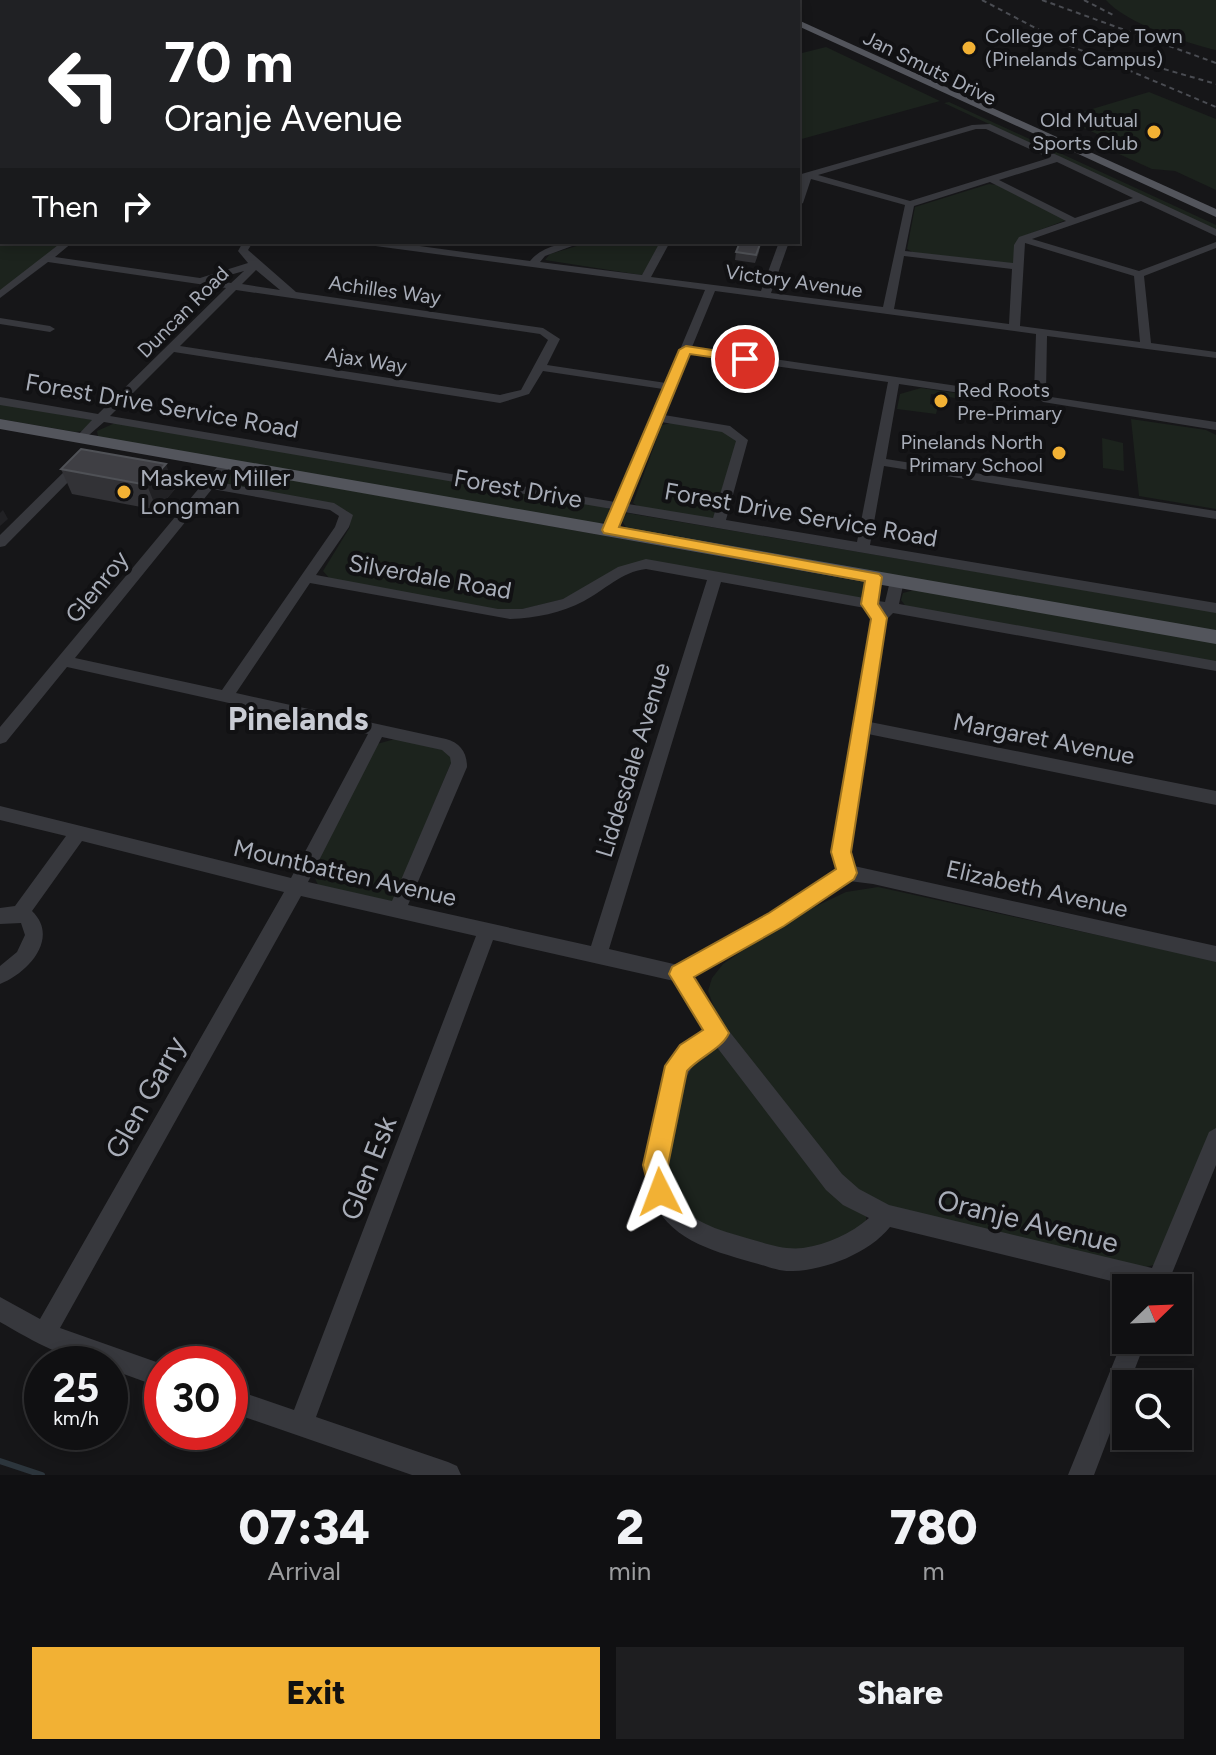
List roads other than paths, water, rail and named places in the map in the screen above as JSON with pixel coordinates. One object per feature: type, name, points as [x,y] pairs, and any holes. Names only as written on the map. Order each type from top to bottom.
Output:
[{"type":"main road","name":"Jan Smuts Drive","points":[[801,24],[1216,213]]},
{"type":"main road","name":"Jan Smuts Drive","points":[[801,24],[937,93],[1216,221]]},
{"type":"main road","name":"Forest Drive","points":[[0,424],[1216,637]]},
{"type":"main road","points":[[88,464],[97,451],[126,445]]},
{"type":"street","points":[[803,176],[987,126],[1216,233]]},
{"type":"street","points":[[803,176],[910,204],[1057,159]]},
{"type":"street","points":[[993,180],[1072,220]]},
{"type":"street","points":[[1022,239],[1142,198]]},
{"type":"street","points":[[888,311],[910,204]]},
{"type":"street","points":[[1014,328],[1017,267],[1022,239]]},
{"type":"street","points":[[1022,239],[1139,274],[1216,245]]},
{"type":"street","points":[[0,295],[66,244]]},
{"type":"street","name":"Duncan Road","points":[[82,437],[255,264],[241,244]]},
{"type":"street","name":"Victory Avenue","points":[[383,244],[1216,355]]},
{"type":"street","points":[[468,255],[476,244]]},
{"type":"street","points":[[533,264],[547,251],[571,244]]},
{"type":"street","points":[[645,279],[664,244]]},
{"type":"street","points":[[765,295],[783,244]]},
{"type":"street","points":[[900,253],[1017,267]]},
{"type":"street","name":"Achilles Way","points":[[47,259],[543,331],[554,339],[540,367]]},
{"type":"street","points":[[199,281],[255,264],[292,295]]},
{"type":"street","points":[[1139,274],[1146,345]]},
{"type":"street","points":[[610,530],[711,288]]},
{"type":"street","points":[[0,321],[50,329]]},
{"type":"street","points":[[1042,332],[1040,393],[1047,400],[1216,426]]},
{"type":"street","name":"Ajax Way","points":[[172,348],[500,399],[525,392],[540,367]]},
{"type":"street","points":[[686,350],[974,391]]},
{"type":"street","points":[[540,367],[670,387]]},
{"type":"street","points":[[863,548],[894,380]]},
{"type":"street","name":"Forest Drive Service Road","points":[[0,401],[1216,608]]},
{"type":"street","points":[[657,418],[726,429],[742,440],[719,522]]},
{"type":"street","points":[[881,462],[1216,515]]},
{"type":"street","name":"Glenroy","points":[[0,738],[227,463]]},
{"type":"street","points":[[0,543],[88,464]]},
{"type":"street","points":[[139,472],[334,507],[346,515],[342,527],[225,697]]},
{"type":"street","name":"Silverdale Road","points":[[307,578],[498,614],[522,615],[574,600],[629,565],[646,564],[715,578]]},
{"type":"street","points":[[680,974],[776,919],[847,873],[841,852],[880,610],[874,577]]},
{"type":"street","points":[[715,578],[880,610],[1216,666]]},
{"type":"street","name":"Liddesdale Avenue","points":[[597,957],[715,578]]},
{"type":"street","points":[[880,610],[897,581]]},
{"type":"street","points":[[64,661],[446,745],[460,758],[459,767],[397,910]]},
{"type":"street","name":"Margaret Avenue","points":[[863,727],[1216,798]]},
{"type":"street","name":"Glen Garry","points":[[44,1334],[296,887],[377,732]]},
{"type":"street","name":"Mountbatten Avenue","points":[[0,813],[296,887],[680,974]]},
{"type":"street","points":[[0,975],[21,963],[35,939],[35,928],[29,920],[9,916],[77,834]]},
{"type":"street","name":"Elizabeth Avenue","points":[[847,873],[873,876],[1216,954]]},
{"type":"street","name":"Glen Esk","points":[[301,1424],[487,931]]},
{"type":"street","name":"Oranje Avenue","points":[[680,974],[718,1033],[834,1182],[851,1197],[886,1215],[1117,1274]]},
{"type":"street","points":[[718,1033],[688,1053],[677,1066],[656,1165],[660,1192],[676,1218],[698,1235],[788,1260],[816,1257],[864,1236],[878,1226],[886,1215]]},
{"type":"street","points":[[1160,1274],[1216,1139]]},
{"type":"street","points":[[0,1309],[44,1334],[144,1370]]},
{"type":"street","points":[[1081,1475],[1129,1354]]},
{"type":"street","points":[[248,1406],[448,1475]]},
{"type":"waterway","points":[[0,1461],[42,1475]]},
{"type":"railway","points":[[982,0],[1066,44],[1216,107]]},
{"type":"railway","points":[[1042,0],[1216,63]]},
{"type":"railway","points":[[1084,0],[1115,16]]},
{"type":"railway","points":[[1112,54],[1216,84]]},
{"type":"place","name":"College of Cape Town (Pinelands Campus)","points":[[969,48]]},
{"type":"place","name":"Old Mutual Sports Club","points":[[1154,132]]},
{"type":"place","name":"Red Roots Pre-Primary","points":[[941,401]]},
{"type":"place","name":"Pinelands North Primary School","points":[[1059,453]]},
{"type":"place","name":"Maskew Miller Longman","points":[[124,492]]},
{"type":"district","name":"Pinelands","points":[[298,719]]}]
